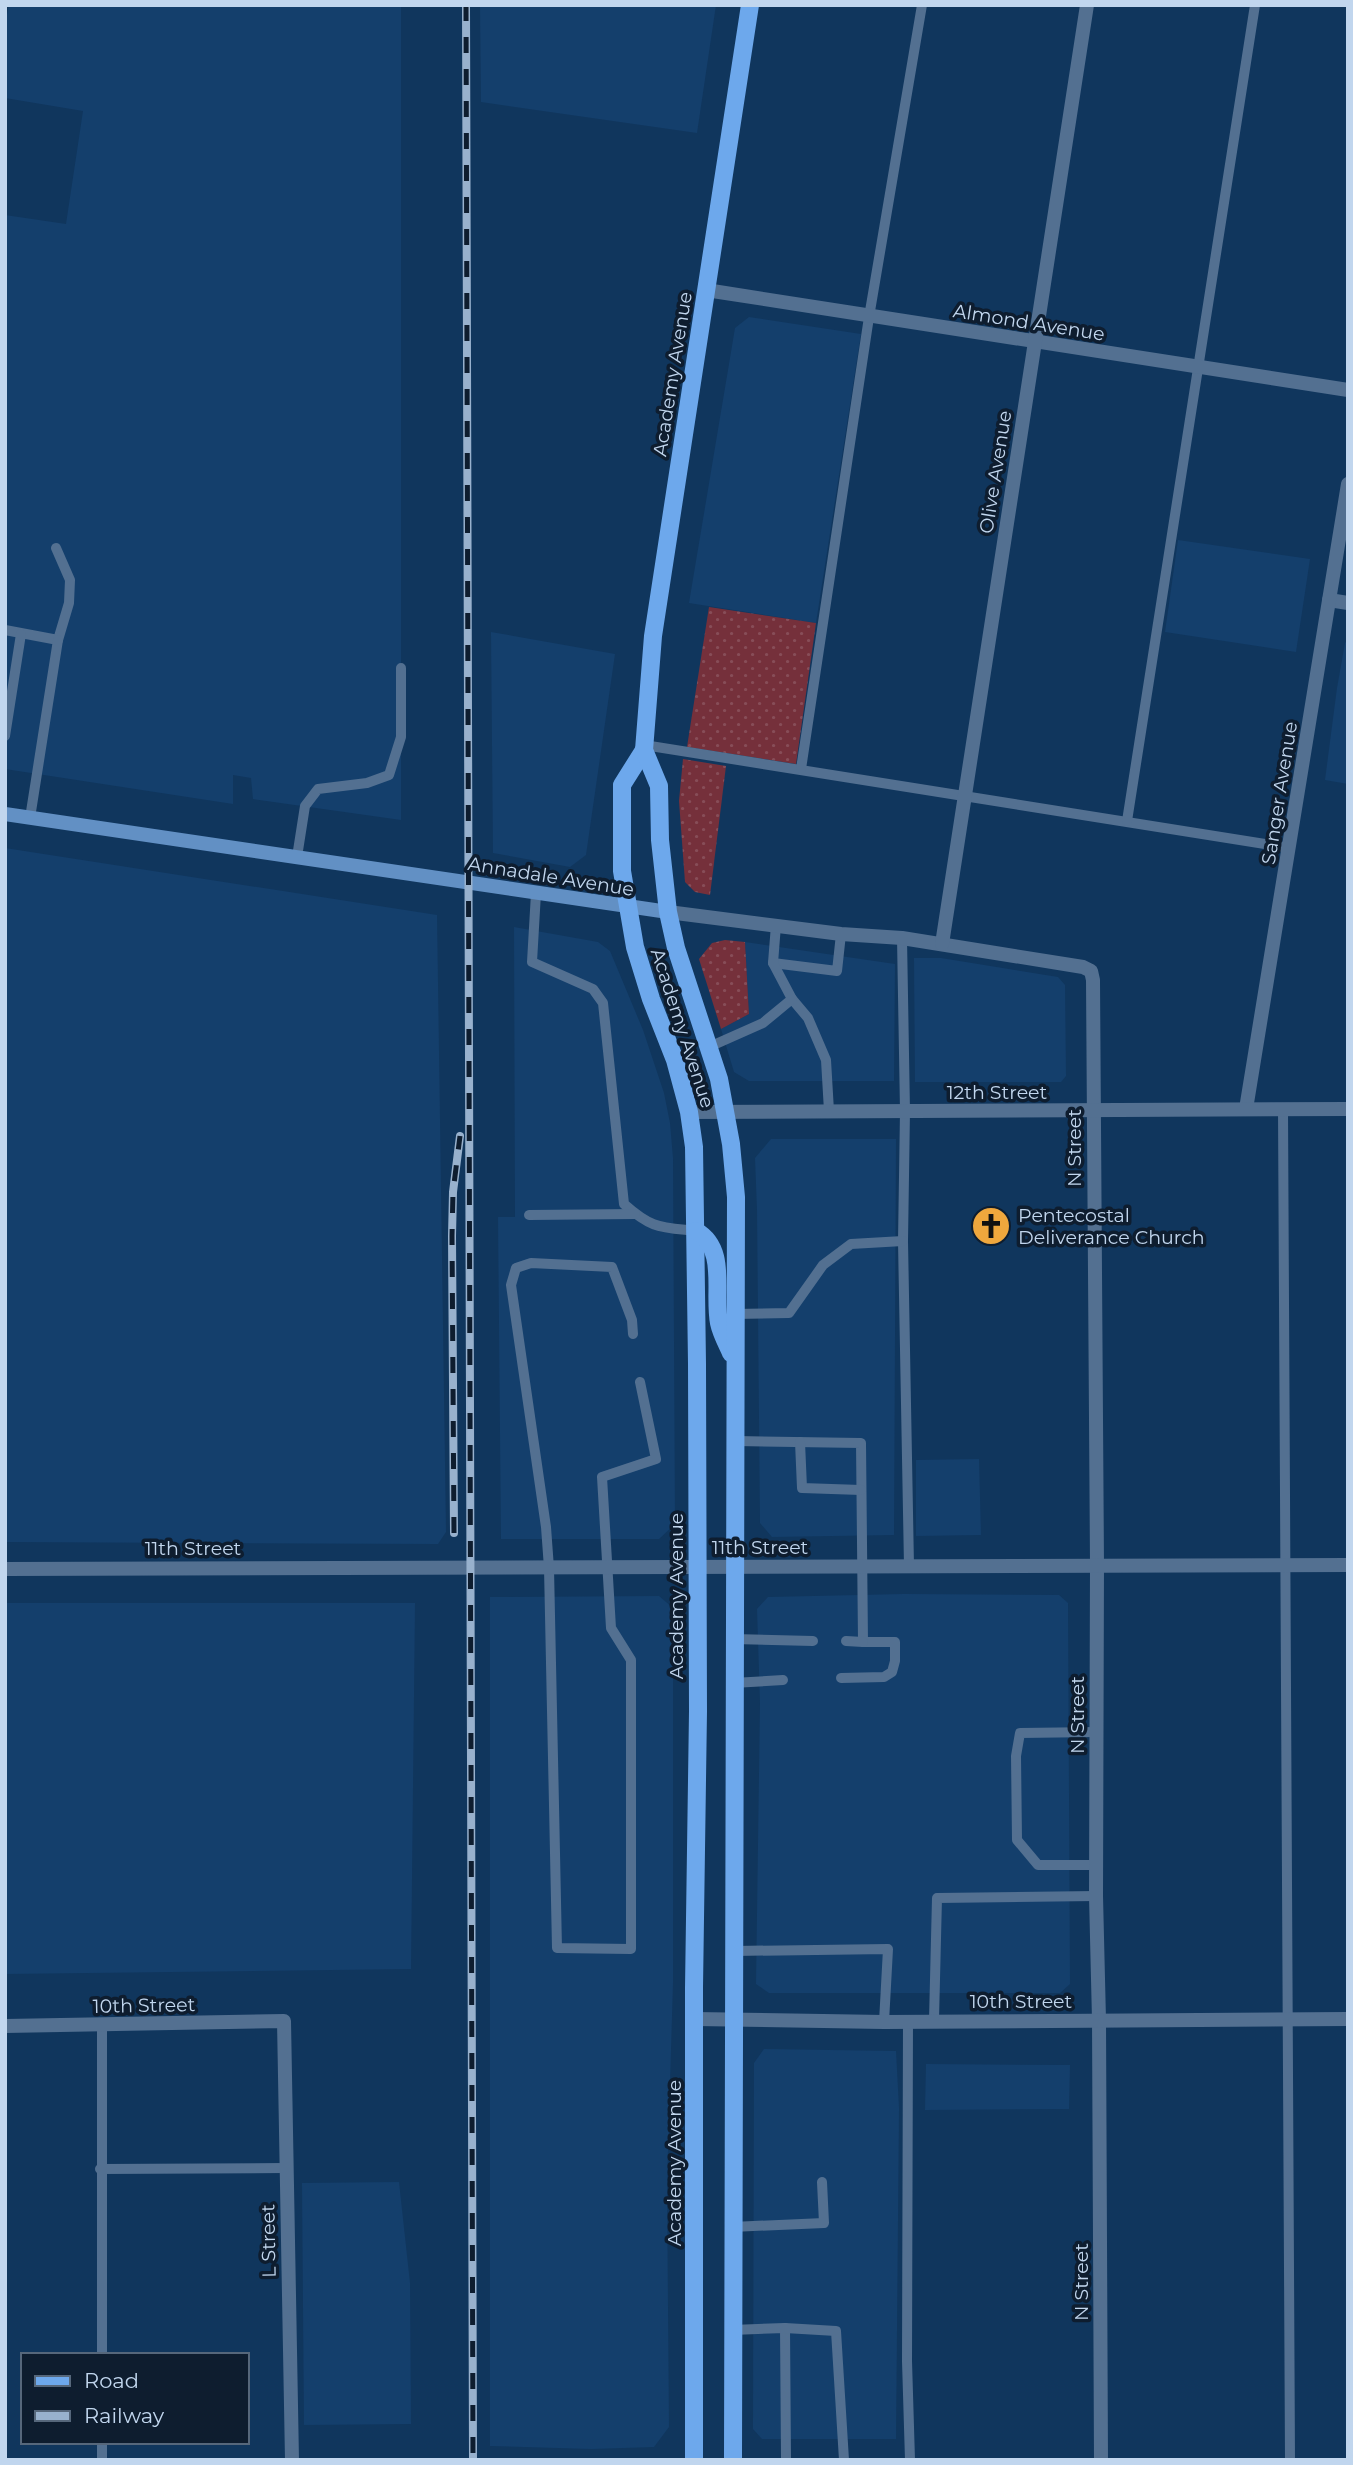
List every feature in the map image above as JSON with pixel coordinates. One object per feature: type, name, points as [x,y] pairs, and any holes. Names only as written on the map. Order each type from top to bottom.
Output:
[{"type":"main road","name":"Academy Avenue","points":[[694,2460],[694,2019],[698,1711],[694,1147],[689,1112],[675,1060],[651,999],[635,947],[627,907],[622,871],[622,785],[644,747],[653,636],[750,5]]},
{"type":"main road","name":"Academy Avenue","points":[[644,747],[659,786],[660,841],[668,912],[676,948],[709,1047],[726,1111],[736,1198],[733,2460]]},
{"type":"main road","points":[[696,1231],[705,1237],[715,1255],[719,1324],[735,1363]]},
{"type":"street","name":"Olive Avenue","points":[[942,944],[1087,5]]},
{"type":"street","name":"Almond Avenue","points":[[706,290],[1348,390]]},
{"type":"street","name":"Sanger Avenue","points":[[1246,1109],[1348,484]]},
{"type":"street","points":[[1329,600],[1348,603]]},
{"type":"street","name":"Annadale Avenue","points":[[5,814],[627,907],[841,934],[902,938],[1083,967],[1091,971]]},
{"type":"street","name":"N Street","points":[[1091,971],[1094,980],[1096,1896],[1101,2460]]},
{"type":"street","name":"12th Street","points":[[689,1112],[1348,1110]]},
{"type":"street","name":"11th Street","points":[[5,1569],[1348,1565]]},
{"type":"street","name":"10th Street","points":[[694,2019],[884,2022],[1348,2019]]},
{"type":"street","name":"10th Street","points":[[5,2026],[284,2021]]},
{"type":"street","name":"L Street","points":[[284,2021],[292,2460]]},
{"type":"lane","points":[[801,769],[869,317],[922,5]]},
{"type":"lane","points":[[1127,821],[1255,5]]},
{"type":"lane","points":[[30,818],[58,640],[69,603],[70,580],[56,548]]},
{"type":"lane","points":[[5,630],[58,640]]},
{"type":"lane","points":[[5,736],[21,634]]},
{"type":"lane","points":[[297,857],[305,806],[318,789],[367,783],[389,775],[401,737],[401,668]]},
{"type":"lane","points":[[644,747],[801,769],[1290,848]]},
{"type":"lane","points":[[536,893],[531,962],[593,989],[603,1003],[624,1203],[644,1221],[656,1226],[696,1231]]},
{"type":"lane","points":[[776,925],[773,963],[792,999],[808,1018],[826,1059],[829,1111]]},
{"type":"lane","points":[[773,963],[837,971],[841,934]]},
{"type":"lane","points":[[902,938],[905,1111],[903,1241],[909,1566]]},
{"type":"lane","points":[[709,1047],[762,1023],[792,999]]},
{"type":"lane","points":[[1283,1109],[1290,2460]]},
{"type":"lane","points":[[529,1215],[635,1214]]},
{"type":"lane","points":[[734,1314],[789,1313],[823,1265],[850,1244],[903,1241]]},
{"type":"lane","points":[[634,1334],[632,1320],[612,1267],[531,1263],[516,1268],[511,1285],[546,1527],[549,1568],[557,1948],[631,1949],[631,1660],[611,1628],[602,1477],[656,1460],[640,1382]]},
{"type":"lane","points":[[736,1441],[861,1443],[863,1642]]},
{"type":"lane","points":[[800,1442],[802,1488],[861,1490]]},
{"type":"lane","points":[[733,1639],[813,1641]]},
{"type":"lane","points":[[841,1678],[884,1677],[892,1672],[895,1661],[895,1642],[846,1641]]},
{"type":"lane","points":[[733,1683],[783,1680]]},
{"type":"lane","points":[[1096,1865],[1038,1865],[1017,1840],[1016,1756],[1020,1733],[1097,1732]]},
{"type":"lane","points":[[934,2021],[937,1898],[1096,1896]]},
{"type":"lane","points":[[734,1951],[888,1949],[884,2022]]},
{"type":"lane","points":[[908,2021],[907,2361],[910,2460]]},
{"type":"lane","points":[[102,2025],[102,2353]]},
{"type":"lane","points":[[100,2169],[285,2168]]},
{"type":"lane","points":[[732,2227],[824,2223],[822,2182]]},
{"type":"lane","points":[[732,2330],[785,2328],[836,2331],[844,2460]]},
{"type":"lane","points":[[785,2328],[786,2460]]},
{"type":"shaded area","points":[[9,5],[401,5],[401,820],[253,799],[251,778],[233,775],[233,804],[5,769],[5,215],[66,224],[83,111],[5,98],[5,24]]},
{"type":"shaded area","points":[[480,5],[716,5],[697,133],[481,102]]},
{"type":"shaded area","points":[[749,317],[861,334],[816,623],[689,603],[735,328]]},
{"type":"shaded area","points":[[1178,540],[1310,559],[1296,652],[1165,632]]},
{"type":"shaded area","points":[[709,607],[816,623],[796,764],[687,747]]},
{"type":"shaded area","points":[[491,632],[615,654],[586,855],[570,867],[493,853]]},
{"type":"shaded area","points":[[1348,640],[1348,784],[1325,780],[1337,688],[1345,643]]},
{"type":"shaded area","points":[[683,759],[726,766],[710,895],[695,892],[685,882],[679,801]]},
{"type":"shaded area","points":[[5,848],[437,915],[446,1532],[438,1544],[5,1542]]},
{"type":"shaded area","points":[[514,927],[598,942],[610,951],[643,1030],[664,1093],[673,1158],[675,1524],[659,1539],[501,1539],[498,1217],[515,1217]]},
{"type":"shaded area","points":[[725,940],[745,942],[749,1014],[721,1029],[699,959],[712,943]]},
{"type":"shaded area","points":[[745,942],[895,964],[894,1081],[749,1081],[734,1072],[721,1029],[749,1014]]},
{"type":"shaded area","points":[[914,958],[941,958],[1058,977],[1065,985],[1066,1076],[1061,1082],[915,1082]]},
{"type":"shaded area","points":[[771,1139],[896,1139],[894,1535],[772,1537],[760,1523],[755,1158]]},
{"type":"shaded area","points":[[979,1459],[981,1535],[916,1536],[916,1460]]},
{"type":"shaded area","points":[[1059,1595],[1068,1603],[1070,1984],[1060,1993],[769,1993],[756,1984],[760,1703],[757,1609],[768,1597]]},
{"type":"shaded area","points":[[659,1596],[673,1608],[673,1983],[667,2184],[669,2427],[654,2447],[591,2449],[490,2446],[490,1597]]},
{"type":"shaded area","points":[[5,1603],[415,1603],[411,1969],[5,1974]]},
{"type":"shaded area","points":[[764,2049],[896,2051],[899,2108],[896,2439],[762,2439],[753,2429],[754,2063]]},
{"type":"shaded area","points":[[926,2064],[1070,2065],[1069,2109],[925,2110]]},
{"type":"shaded area","points":[[399,2182],[410,2283],[411,2424],[304,2425],[302,2183]]},
{"type":"railway","points":[[466,5],[473,2460]]},
{"type":"railway","points":[[454,1533],[452,1236],[453,1192],[460,1136]]},
{"type":"place","name":"Pentecostal Deliverance Church","points":[[991,1226]]}]
